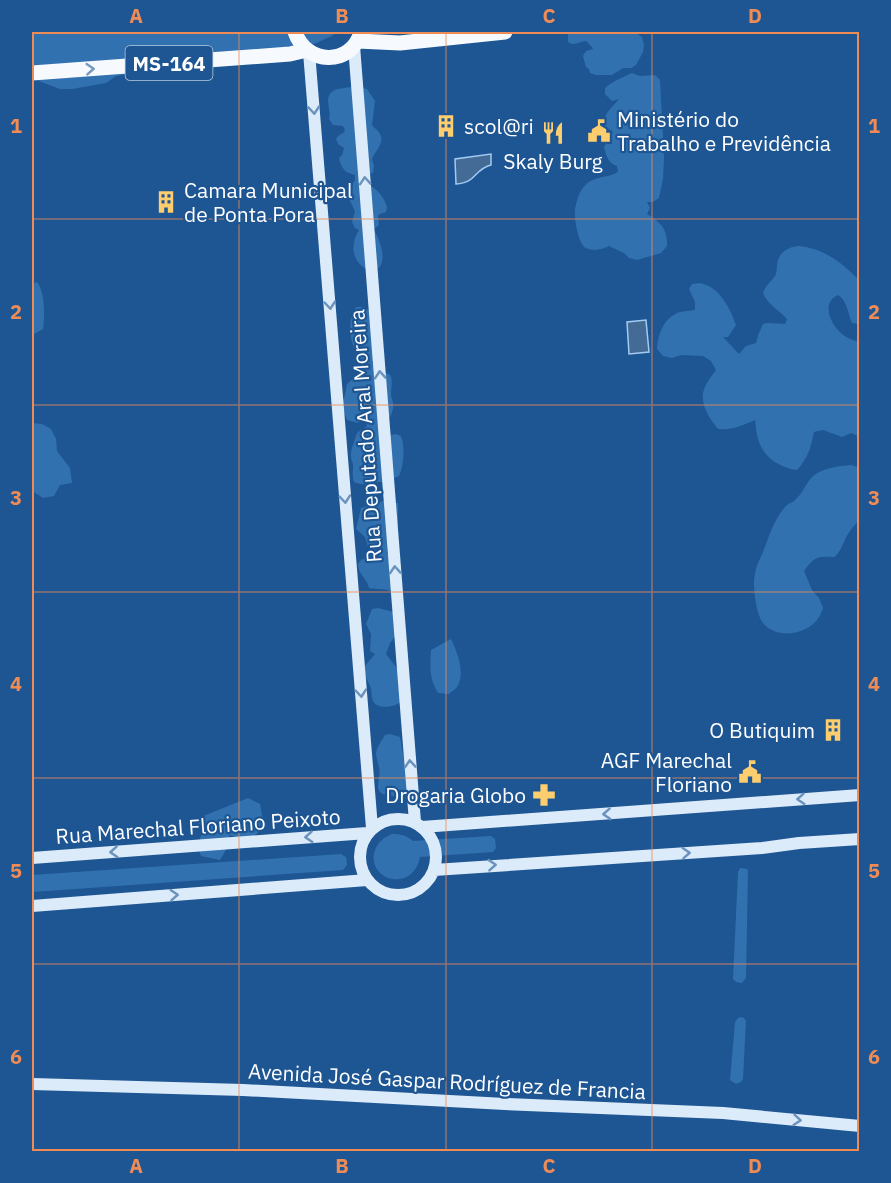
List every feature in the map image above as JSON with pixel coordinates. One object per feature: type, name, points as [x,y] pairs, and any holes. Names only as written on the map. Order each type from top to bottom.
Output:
[{"type":"main road","points":[[295,32],[308,51]]},
{"type":"main road","name":"MS-164","points":[[32,73],[308,51],[321,57],[333,57],[344,54],[358,39],[400,43],[505,32]]},
{"type":"main road","name":"Rua Deputado Aral Moreira","points":[[358,39],[418,825]]},
{"type":"main road","name":"Rua Deputado Aral Moreira","points":[[308,51],[370,831]]},
{"type":"main road","points":[[418,825],[860,795]]},
{"type":"main road","points":[[400,818],[418,825],[430,836],[435,847],[434,870],[422,886],[411,892],[399,895],[381,891],[367,880],[363,873],[360,861],[362,842],[382,821],[400,818]]},
{"type":"main road","name":"Rua Marechal Floriano Peixoto","points":[[32,858],[370,831]]},
{"type":"main road","points":[[434,870],[860,839]]},
{"type":"main road","points":[[32,906],[367,880]]},
{"type":"main road","name":"Avenida José Gaspar Rodríguez de Francia","points":[[32,1084],[243,1090],[738,1115],[860,1126]]},
{"type":"shaded area","points":[[32,32],[336,32],[332,36],[273,62],[174,66],[116,76],[106,83],[60,89],[39,81],[32,66]]},
{"type":"shaded area","points":[[565,32],[636,33],[642,37],[643,52],[636,65],[631,68],[623,68],[612,75],[596,75],[590,73],[583,56],[586,51],[593,49],[592,47],[586,41],[575,44],[568,42],[568,35]]},
{"type":"shaded area","points":[[632,73],[640,76],[655,75],[660,80],[663,179],[659,198],[653,202],[647,202],[650,208],[647,214],[663,227],[667,240],[667,246],[661,253],[637,260],[609,246],[595,250],[583,246],[575,213],[578,197],[589,182],[618,172],[617,166],[611,163],[604,147],[613,132],[605,127],[604,122],[608,112],[619,99],[612,101],[605,94],[605,88]]},
{"type":"shaded area","points":[[353,86],[367,89],[375,101],[372,125],[381,137],[372,159],[373,173],[369,174],[365,183],[379,192],[387,207],[386,212],[378,216],[379,225],[374,229],[381,248],[382,262],[378,268],[372,270],[364,268],[354,254],[354,243],[359,230],[352,222],[355,211],[347,191],[355,181],[355,175],[342,167],[339,158],[344,148],[338,144],[336,139],[345,130],[343,126],[333,125],[329,119],[330,94],[333,91]]},
{"type":"shaded area","points":[[491,154],[491,165],[485,167],[472,179],[456,184],[455,159]]},
{"type":"shaded area","points":[[807,247],[832,257],[859,280],[859,324],[852,323],[845,304],[838,295],[830,303],[829,313],[837,329],[850,339],[859,342],[860,437],[851,433],[842,437],[823,430],[814,432],[804,461],[797,470],[784,467],[768,456],[757,437],[755,420],[733,428],[718,429],[708,415],[703,398],[706,385],[716,370],[711,361],[703,356],[681,355],[672,358],[663,356],[657,349],[660,332],[666,322],[674,314],[695,310],[695,302],[689,289],[692,284],[708,285],[726,303],[736,325],[728,337],[723,337],[739,354],[746,346],[756,343],[763,324],[785,324],[787,319],[770,304],[763,293],[776,274],[777,262],[781,254],[789,248]]},
{"type":"shaded area","points":[[37,282],[43,298],[44,324],[43,329],[32,335],[32,284]]},
{"type":"shaded area","points":[[356,307],[363,307],[370,311],[378,354],[372,362],[375,372],[389,374],[392,380],[393,409],[390,417],[383,420],[391,435],[401,436],[403,456],[399,476],[386,483],[359,484],[354,482],[353,478],[352,448],[357,433],[367,426],[366,421],[362,420],[358,423],[347,420],[341,405],[347,384],[362,371],[350,332],[352,315]]},
{"type":"shaded area","points":[[646,320],[649,352],[629,354],[627,322]]},
{"type":"shaded area","points":[[32,423],[42,424],[51,429],[56,439],[57,451],[70,468],[72,483],[60,485],[54,496],[43,498],[34,492]]},
{"type":"shaded area","points":[[852,465],[859,468],[859,520],[849,532],[835,557],[817,558],[804,571],[823,608],[820,615],[808,628],[792,633],[776,632],[763,623],[758,613],[754,585],[757,565],[775,523],[785,507],[798,497],[816,474],[831,468]]},
{"type":"shaded area","points":[[383,501],[398,503],[398,525],[387,553],[392,556],[398,576],[390,591],[369,588],[359,571],[358,564],[361,560],[376,554],[375,550],[372,551],[368,547],[365,537],[356,529],[361,508]]},
{"type":"shaded area","points":[[378,608],[393,612],[396,635],[386,654],[399,671],[401,702],[386,707],[378,706],[373,701],[371,688],[364,671],[365,666],[375,654],[370,651],[371,634],[366,624],[372,609]]},
{"type":"shaded area","points":[[451,639],[460,663],[460,681],[449,694],[438,693],[430,667],[431,650]]},
{"type":"shaded area","points":[[385,735],[400,737],[409,790],[400,796],[385,795],[381,793],[378,786],[377,750]]},
{"type":"shaded area","points":[[248,798],[260,804],[264,826],[250,841],[229,835],[230,843],[220,860],[201,856],[197,845],[202,834],[196,819]]},
{"type":"shaded area","points":[[392,834],[403,835],[413,841],[491,836],[495,839],[496,848],[493,852],[420,857],[416,869],[409,876],[391,879],[377,869],[374,860],[378,845]]},
{"type":"shaded area","points":[[341,854],[346,857],[347,865],[343,870],[32,892],[32,875]]},
{"type":"shaded area","points":[[740,868],[748,871],[746,978],[742,983],[733,979]]},
{"type":"shaded area","points":[[741,1017],[746,1021],[743,1079],[736,1084],[730,1080],[735,1022]]},
{"type":"place","name":"scol@ri","points":[[446,126]]},
{"type":"place","name":"Ministério do Trabalho e Previdência","points":[[599,131]]},
{"type":"place","name":"Skaly Burg","points":[[553,133]]},
{"type":"place","name":"Camara Municipal de Ponta Pora","points":[[166,202]]},
{"type":"place","name":"O Butiquim","points":[[833,730]]},
{"type":"place","name":"AGF Marechal Floriano","points":[[750,772]]},
{"type":"place","name":"Drogaria Globo","points":[[544,795]]}]
